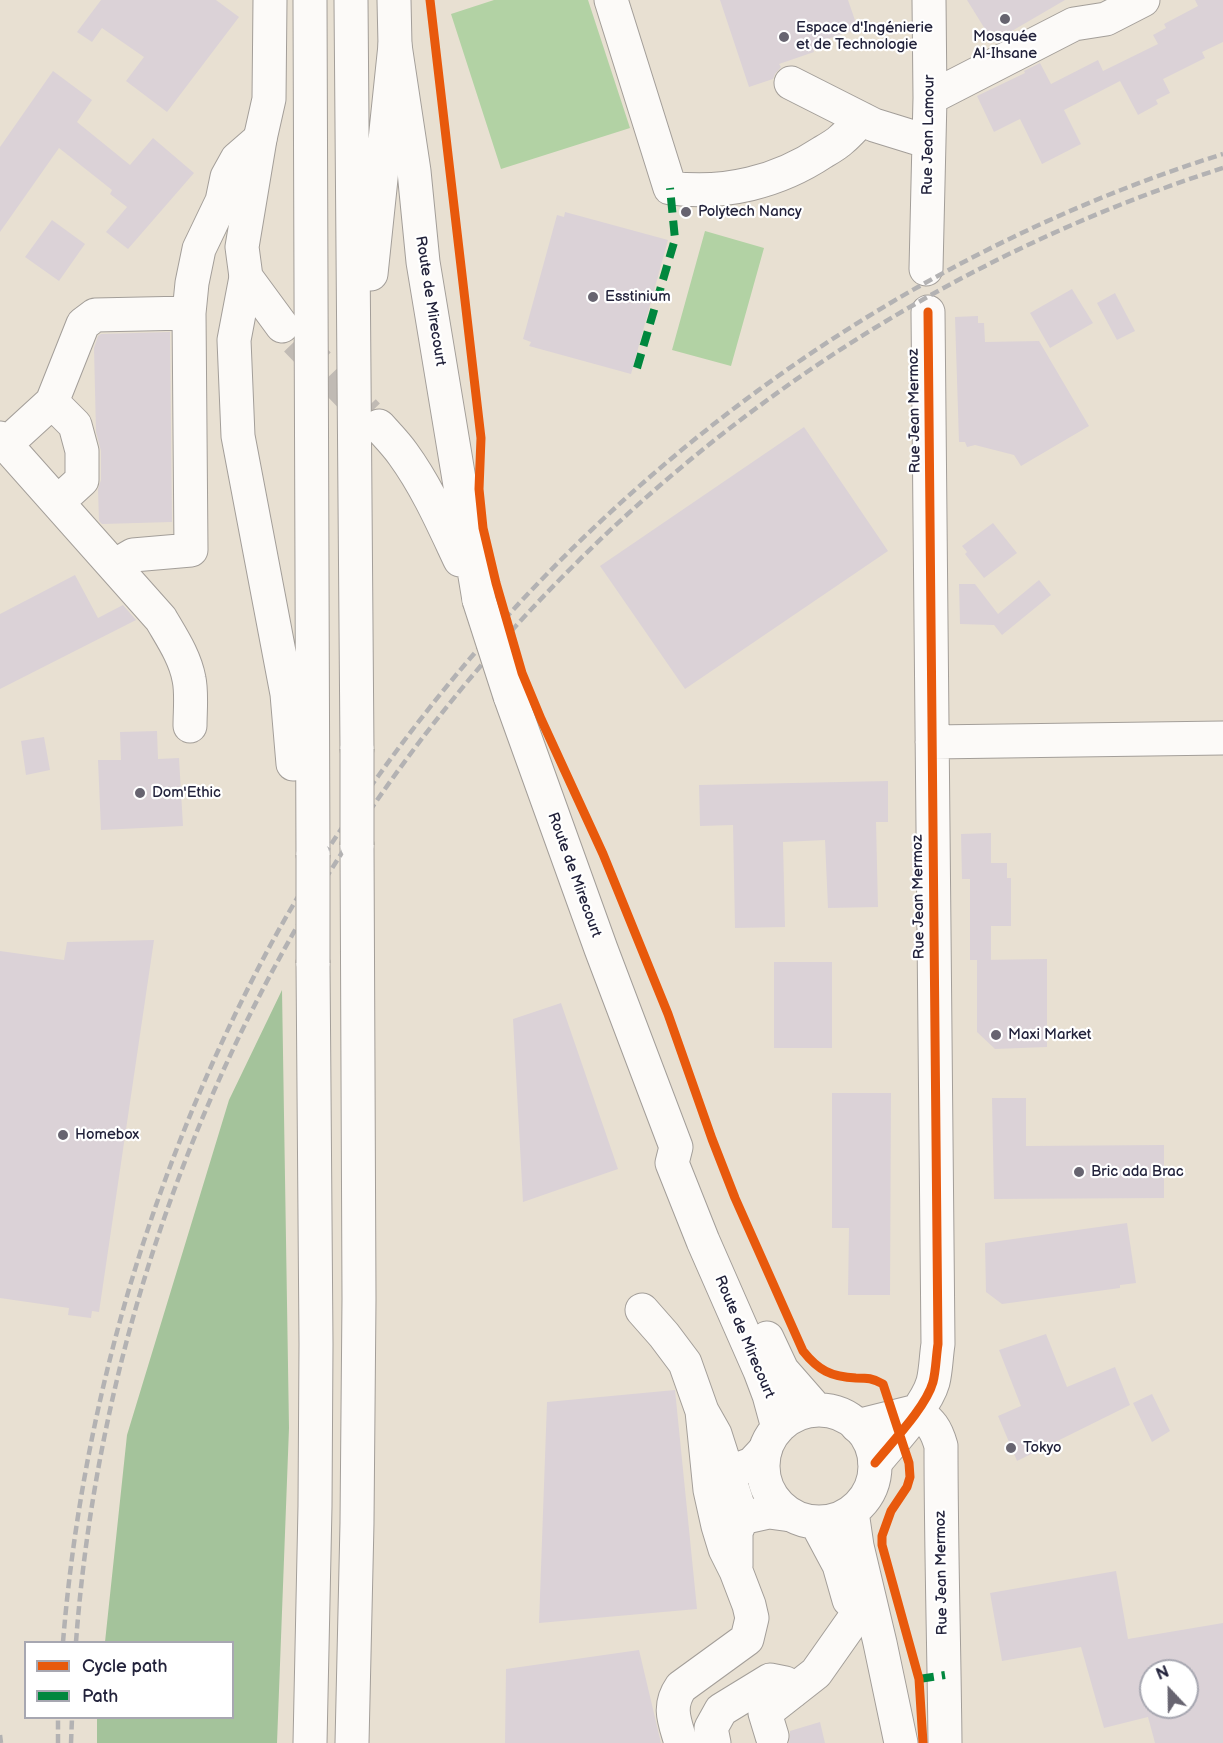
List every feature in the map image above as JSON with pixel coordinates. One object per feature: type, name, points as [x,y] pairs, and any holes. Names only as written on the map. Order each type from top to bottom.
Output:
[{"type":"main road","points":[[270,0],[269,99],[242,247],[246,277],[234,340],[238,436],[287,694],[308,864]]},
{"type":"main road","points":[[310,0],[308,864],[313,963],[316,1344],[310,1743]]},
{"type":"main road","points":[[351,0],[366,433]]},
{"type":"main road","name":"Route de Mirecourt","points":[[394,0],[395,45],[414,171],[423,262],[479,600]]},
{"type":"main road","points":[[611,0],[670,189],[688,191],[748,186],[776,177],[807,163],[841,140],[862,119]]},
{"type":"main road","name":"Rue Jean Lamour","points":[[926,269],[930,98],[929,0]]},
{"type":"main road","points":[[930,98],[1074,24],[1106,19],[1143,0]]},
{"type":"main road","points":[[352,1743],[357,1523],[357,749],[366,433],[395,45]]},
{"type":"main road","points":[[791,83],[874,126],[929,142]]},
{"type":"main road","points":[[114,566],[133,555],[191,550],[189,313],[192,284],[199,249],[222,201],[227,177],[237,159],[260,139]]},
{"type":"main road","points":[[246,277],[282,326]]},
{"type":"main road","name":"Rue Jean Mermoz","points":[[875,1463],[917,1411],[932,1384],[938,1344],[928,312]]},
{"type":"main road","points":[[189,313],[95,315],[83,324],[52,402],[3,441],[161,619],[179,650],[190,680],[190,726]]},
{"type":"main road","points":[[52,402],[75,425],[82,451],[82,480],[58,502]]},
{"type":"main road","name":"Route de Mirecourt","points":[[366,433],[401,452],[437,510],[479,600],[510,696],[572,871],[676,1147],[672,1163],[770,1395],[772,1439]]},
{"type":"main road","points":[[933,742],[1223,738]]},
{"type":"main road","name":"Route de Mirecourt","points":[[676,1147],[691,1154],[782,1370],[817,1410]]},
{"type":"main road","points":[[642,1310],[685,1363],[702,1411],[723,1496],[725,1549],[736,1571],[752,1618],[747,1639],[681,1688],[674,1697],[672,1707],[681,1743]]},
{"type":"main road","points":[[817,1410],[845,1416],[866,1436],[873,1449],[874,1477],[870,1490],[852,1512],[835,1520],[804,1519],[769,1512],[723,1496],[789,1419],[796,1416],[817,1410]]},
{"type":"main road","points":[[857,1426],[917,1411]]},
{"type":"main road","name":"Rue Jean Mermoz","points":[[917,1411],[937,1431],[941,1446],[945,1743]]},
{"type":"main road","points":[[772,1439],[763,1468],[766,1487],[781,1508],[804,1519],[839,1565],[854,1619],[879,1743]]},
{"type":"main road","points":[[852,1512],[857,1546],[901,1743]]},
{"type":"main road","points":[[762,1730],[792,1692],[816,1673],[854,1619]]},
{"type":"main road","points":[[714,1743],[711,1728],[721,1710],[770,1680],[785,1683],[792,1692]]},
{"type":"green space","points":[[494,0],[588,0],[630,128],[501,169],[451,14]]},
{"type":"green space","points":[[705,231],[764,248],[731,366],[672,350]]},
{"type":"green space","points":[[282,990],[289,1428],[277,1743],[97,1743],[97,1719],[234,1719],[234,1641],[105,1641],[127,1435],[229,1100]]},
{"type":"building","points":[[101,0],[216,0],[239,17],[167,112],[126,81],[144,57],[102,28],[92,42],[77,32]]},
{"type":"building","name":"Espace d'Ingénierie et de Technologie","points":[[720,0],[848,0],[858,29],[812,44],[814,52],[779,64],[781,67],[773,79],[749,87]]},
{"type":"building","name":"Mosquée Al-Ihsane","points":[[967,0],[1065,0],[993,42]]},
{"type":"building","points":[[1195,0],[1223,0],[1223,42],[1202,52],[1205,58],[1163,79],[1170,93],[1156,100],[1158,104],[1138,115],[1120,81],[1064,110],[1081,144],[1042,164],[1020,119],[994,132],[977,96],[1025,73],[1024,71],[1040,63],[1051,84],[1098,60],[1103,71],[1158,44],[1153,35],[1166,28],[1164,24],[1198,6]]},
{"type":"building","points":[[53,71],[92,100],[77,122],[130,165],[153,138],[194,173],[128,249],[106,232],[127,207],[110,194],[112,190],[59,148],[0,232],[0,147]]},
{"type":"building","name":"Esstinium","points":[[565,212],[668,240],[631,374],[529,346],[531,342],[523,339],[557,215],[564,217]]},
{"type":"building","points":[[52,220],[85,244],[59,281],[25,257]]},
{"type":"building","points":[[1072,289],[1093,323],[1050,348],[1030,313]]},
{"type":"building","points":[[1115,293],[1135,331],[1117,340],[1097,303]]},
{"type":"building","points":[[978,316],[978,323],[984,323],[985,342],[1039,341],[1089,426],[1021,466],[1014,455],[975,445],[967,447],[965,442],[959,442],[955,317]]},
{"type":"building","points":[[170,332],[172,522],[102,524],[99,521],[98,489],[101,480],[101,451],[96,432],[94,348],[98,336],[101,334]]},
{"type":"building","points":[[804,427],[888,551],[685,689],[600,566]]},
{"type":"building","points":[[993,523],[1017,553],[984,578],[965,554],[967,552],[962,546]]},
{"type":"building","points":[[75,575],[98,618],[123,605],[136,620],[0,689],[0,614]]},
{"type":"building","points":[[1039,580],[1051,595],[1002,635],[994,625],[960,624],[959,584],[975,584],[998,614]]},
{"type":"building","name":"Dom'Ethic","points":[[157,731],[158,759],[179,758],[183,826],[101,830],[98,760],[121,760],[120,732]]},
{"type":"building","points":[[44,737],[50,770],[26,775],[21,741]]},
{"type":"building","points":[[888,781],[888,822],[876,822],[878,907],[828,908],[825,840],[783,842],[785,927],[735,928],[733,825],[700,826],[699,785]]},
{"type":"building","points":[[991,833],[991,863],[1007,863],[1007,878],[1011,878],[1011,926],[991,926],[991,960],[970,960],[970,879],[962,879],[961,834]]},
{"type":"building","name":"Homebox","points":[[154,940],[99,1312],[92,1311],[91,1318],[68,1315],[69,1308],[0,1298],[0,951],[64,960],[67,942]]},
{"type":"building","points":[[1047,959],[1047,1047],[995,1049],[977,1032],[977,960]]},
{"type":"building","points":[[774,962],[832,962],[832,1048],[774,1048]]},
{"type":"building","points":[[561,1003],[618,1169],[523,1202],[513,1019]]},
{"type":"building","points":[[832,1093],[891,1093],[890,1295],[848,1295],[849,1228],[832,1228]]},
{"type":"building","name":"Bric ada Brac","points":[[992,1098],[1026,1098],[1026,1146],[1164,1145],[1164,1198],[994,1199]]},
{"type":"building","points":[[1127,1223],[1136,1283],[1120,1285],[1120,1288],[1002,1304],[986,1292],[985,1243]]},
{"type":"building","points":[[1046,1334],[1067,1387],[1115,1367],[1130,1405],[1017,1461],[998,1416],[1021,1406],[999,1350]]},
{"type":"building","points":[[675,1390],[697,1609],[539,1623],[547,1402]]},
{"type":"building","points":[[1152,1394],[1170,1431],[1152,1442],[1133,1403]]},
{"type":"building","points":[[1116,1571],[1128,1639],[1223,1623],[1223,1743],[1155,1743],[1149,1719],[1199,1719],[1199,1659],[1139,1659],[1140,1719],[1104,1728],[1081,1647],[1002,1661],[990,1593]]},
{"type":"building","points":[[639,1650],[661,1743],[505,1743],[506,1669]]},
{"type":"building","points":[[820,1722],[825,1743],[789,1743],[790,1731]]},
{"type":"tunnel","points":[[296,340],[368,415]]},
{"type":"railway","points":[[63,1641],[73,1551],[88,1460],[107,1371],[131,1282],[159,1195],[192,1110],[271,944],[309,879],[379,775],[461,669],[550,571],[647,479],[751,396],[861,321],[976,255],[1097,200],[1223,154]]},
{"type":"railway","points":[[76,1641],[113,1395],[186,1159],[292,936],[428,731],[591,548],[780,391],[991,263],[1223,168]]},
{"type":"railway","points":[[58,1719],[58,1743]]},
{"type":"railway","points":[[71,1743],[72,1719]]},
{"type":"railway","points":[[0,1735],[1,1743]]},
{"type":"marked path","points":[[637,368],[675,239],[670,188]]},
{"type":"marked path","points":[[919,1679],[945,1675]]},
{"type":"cycle path","points":[[430,0],[481,438],[479,489],[483,528],[496,583],[522,673],[603,854],[668,1014],[735,1198],[803,1351],[820,1368],[832,1374],[870,1379],[883,1384],[909,1463],[910,1477],[907,1487],[891,1511],[882,1536],[882,1545],[919,1679],[923,1743]]},
{"type":"cycle path","points":[[875,1463],[908,1424],[929,1392],[934,1377],[938,1344],[928,312]]},
{"type":"place","name":"Mosquée Al-Ihsane","points":[[1005,19]]},
{"type":"place","name":"Espace d'Ingénierie et de Technologie","points":[[784,37]]},
{"type":"place","name":"Polytech Nancy","points":[[686,212]]},
{"type":"place","name":"Esstinium","points":[[593,297]]},
{"type":"place","name":"Dom'Ethic","points":[[140,793]]},
{"type":"place","name":"Maxi Market","points":[[996,1035]]},
{"type":"place","name":"Homebox","points":[[63,1135]]},
{"type":"place","name":"Bric ada Brac","points":[[1079,1172]]},
{"type":"place","name":"Tokyo","points":[[1011,1448]]}]
